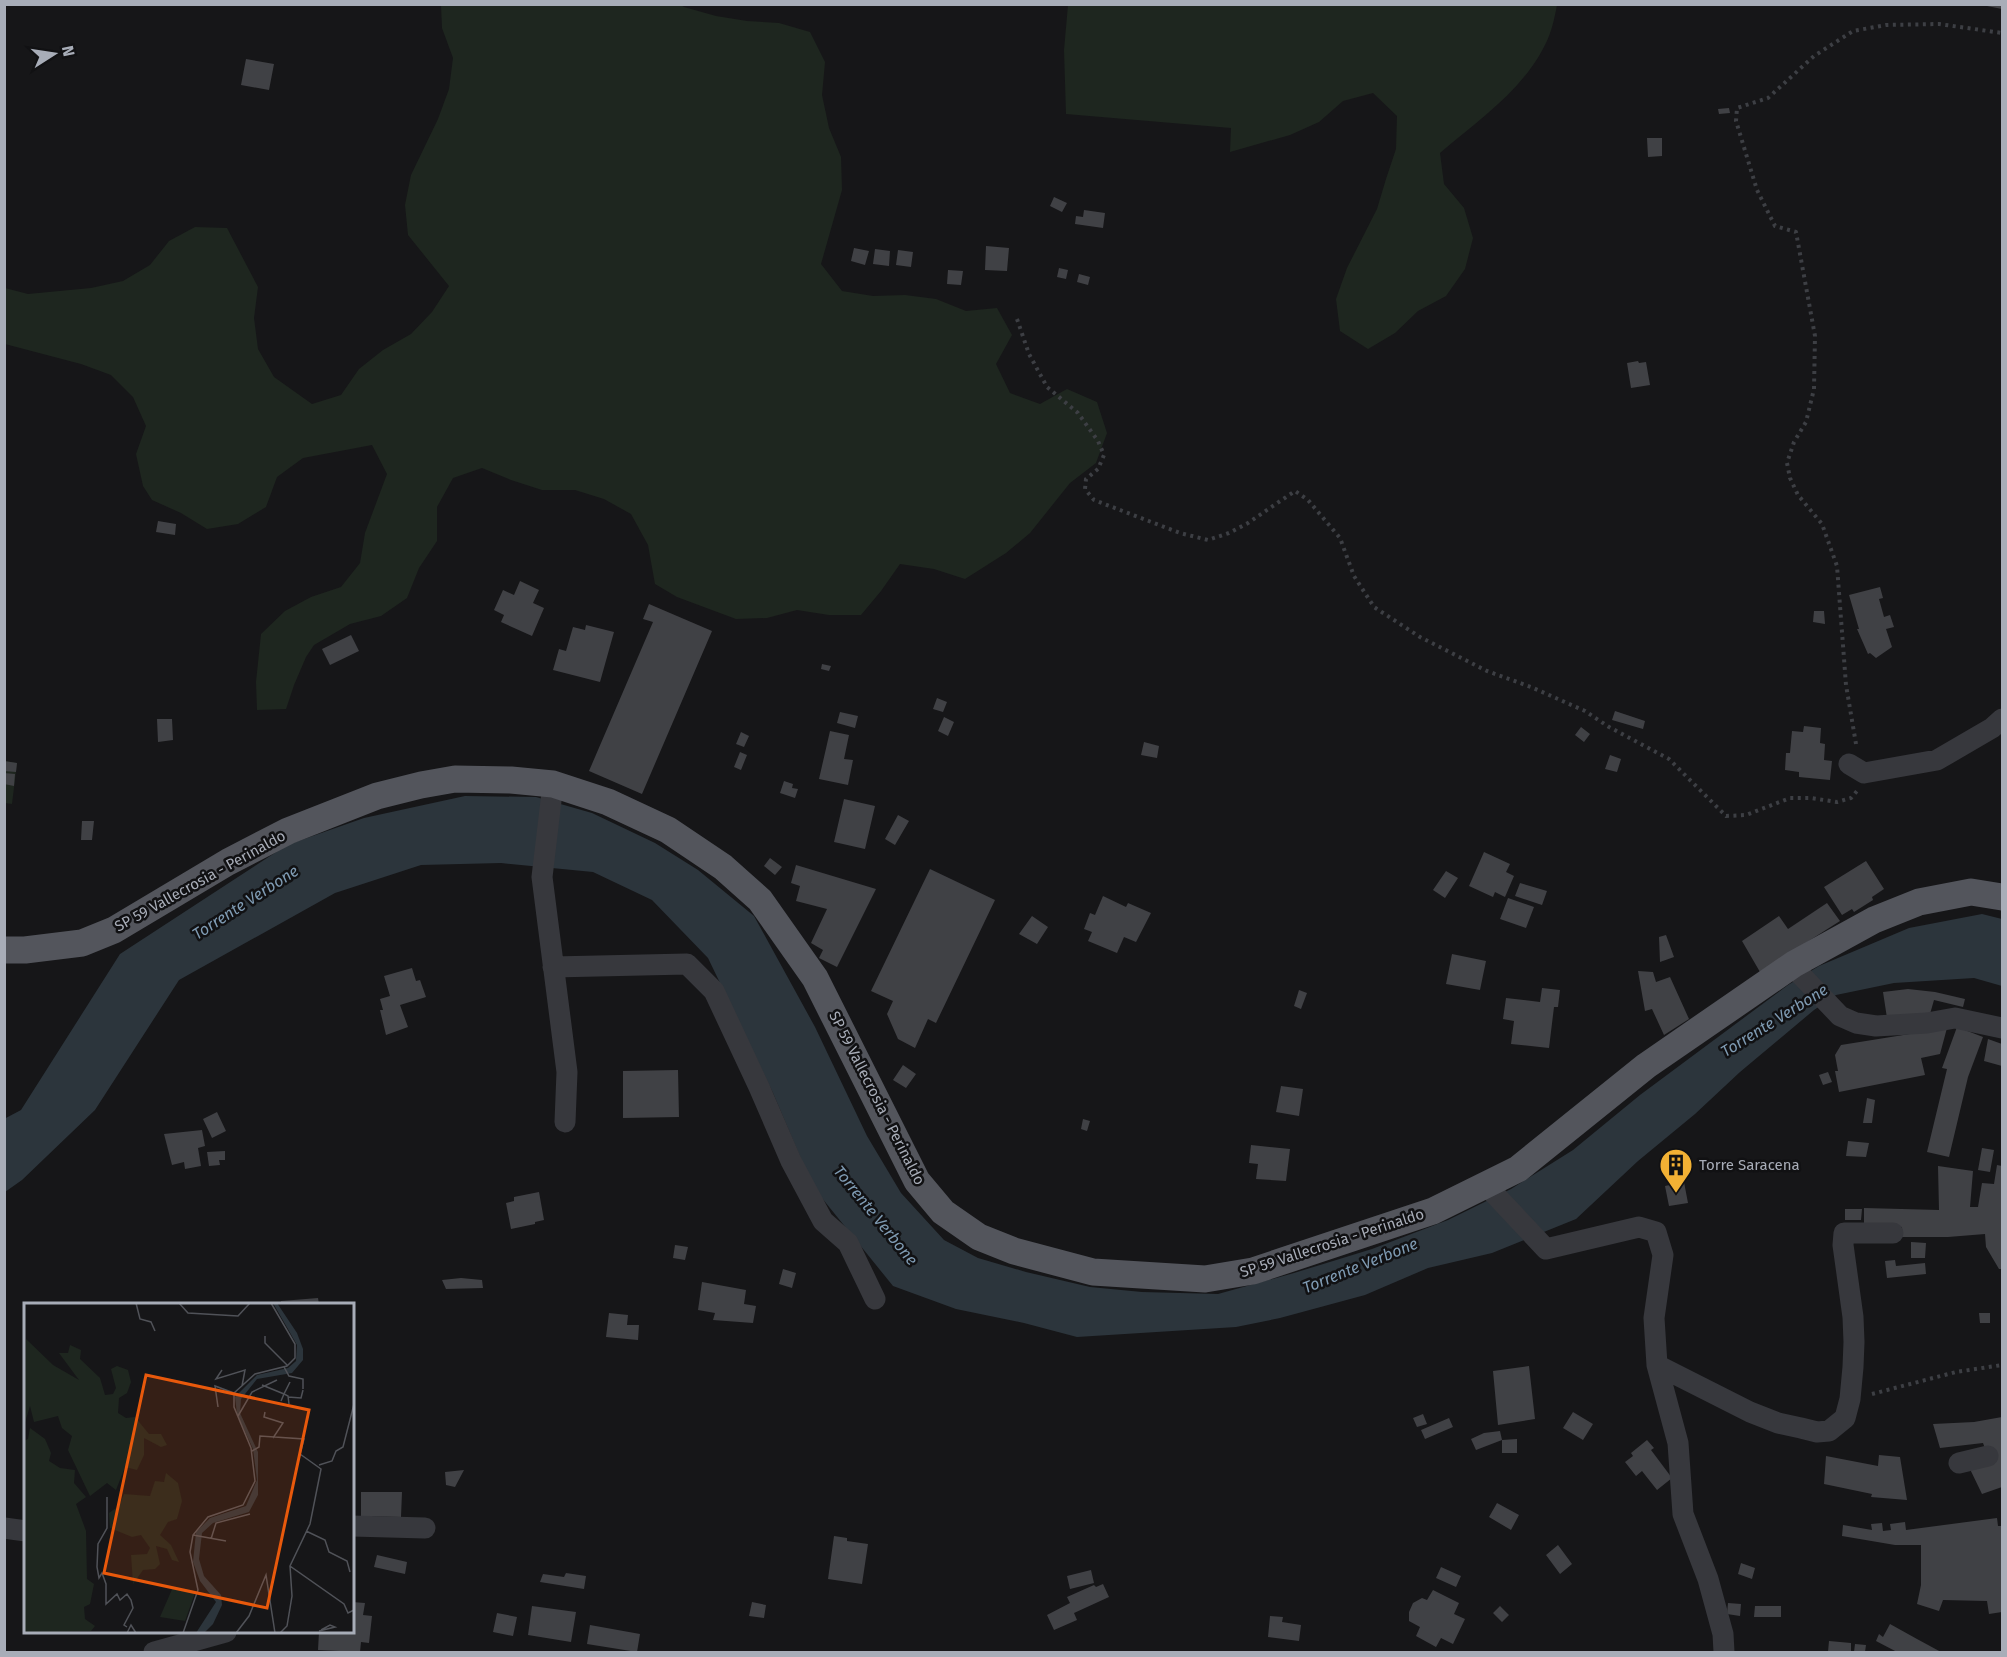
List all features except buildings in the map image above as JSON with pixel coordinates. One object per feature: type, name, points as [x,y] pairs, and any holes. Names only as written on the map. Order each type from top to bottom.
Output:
[{"type":"main road","name":"SP 59 Vallecrosia - Perinaldo","points":[[4,950],[25,950],[82,943],[114,930],[228,862],[288,831],[376,796],[421,785],[455,780],[511,780],[608,802],[668,830],[723,867],[760,900],[815,978],[917,1181],[944,1212],[979,1237],[1014,1251],[1093,1272],[1205,1279],[1253,1271],[1491,1190],[1646,1066],[1874,920],[1919,902],[1971,892],[2002,897]]},
{"type":"street","points":[[1857,769],[1937,760],[1992,728],[2002,719]]},
{"type":"street","points":[[553,790],[542,877],[567,1072],[565,1122]]},
{"type":"street","points":[[553,967],[687,964],[714,991],[791,1161],[823,1221],[848,1243],[875,1299]]},
{"type":"street","points":[[1797,969],[1840,1016],[1856,1023],[1876,1026],[1927,1023],[1955,1018],[2002,1028]]},
{"type":"street","points":[[1491,1190],[1546,1249],[1640,1227],[1656,1232],[1663,1255],[1654,1318],[1657,1365],[1678,1443],[1683,1515],[1708,1579],[1723,1635],[1724,1653]]},
{"type":"street","points":[[1657,1365],[1750,1413],[1778,1423],[1817,1432],[1829,1431],[1845,1418],[1850,1399],[1854,1342],[1844,1233],[1893,1233]]},
{"type":"street","points":[[1959,1463],[1988,1456]]},
{"type":"street","points":[[354,1526],[425,1528]]},
{"type":"street","points":[[4,1528],[24,1531]]},
{"type":"street","points":[[154,1653],[223,1633]]},
{"type":"path","points":[[1017,319],[1029,354],[1047,387],[1078,413],[1098,441],[1104,455],[1098,469],[1086,479],[1085,489],[1094,500],[1208,540],[1248,523],[1295,491],[1308,500],[1340,538],[1354,576],[1374,607],[1420,637],[1487,671],[1531,687],[1585,711],[1609,727],[1669,759],[1726,816],[1746,815],[1790,798],[1838,802],[1851,798],[1859,787],[1846,685],[1837,566],[1822,524],[1798,495],[1790,478],[1787,463],[1794,442],[1806,422],[1814,389],[1815,336],[1796,232],[1775,226],[1757,190],[1736,121],[1737,108],[1768,98],[1814,56],[1852,31],[1886,25],[1939,24],[2002,33]]},
{"type":"path","points":[[1850,1399],[1956,1372],[2002,1365]]},
{"type":"shaded area","points":[[1068,4],[1557,5],[1549,36],[1529,71],[1487,114],[1440,153],[1444,184],[1464,208],[1473,238],[1465,269],[1446,296],[1418,311],[1395,333],[1368,349],[1340,331],[1336,299],[1347,268],[1377,209],[1396,149],[1397,116],[1373,93],[1343,101],[1319,122],[1290,135],[1230,152],[1231,128],[1066,114],[1064,50]]},
{"type":"shaded area","points":[[441,5],[681,5],[716,16],[779,23],[810,32],[825,62],[822,95],[829,128],[841,157],[842,190],[821,264],[842,291],[873,296],[905,295],[936,299],[966,311],[997,308],[1012,335],[996,364],[1010,393],[1040,404],[1067,389],[1097,402],[1107,433],[1096,463],[1070,483],[1030,533],[1006,553],[965,579],[934,569],[900,564],[861,615],[829,615],[797,610],[767,618],[736,619],[677,597],[655,584],[648,545],[631,514],[604,499],[575,490],[542,490],[482,468],[453,478],[437,507],[437,541],[419,568],[407,598],[381,616],[350,624],[314,645],[306,657],[286,709],[257,710],[256,682],[261,634],[285,611],[311,597],[341,587],[360,563],[365,533],[387,474],[372,445],[303,458],[277,477],[266,507],[238,524],[207,529],[181,513],[152,500],[143,486],[136,454],[146,426],[133,397],[111,375],[81,364],[5,344],[5,288],[28,294],[91,288],[123,281],[150,265],[169,241],[195,227],[227,228],[258,287],[254,318],[258,349],[274,377],[312,404],[341,395],[359,369],[383,350],[411,334],[432,312],[449,286],[408,235],[405,205],[411,175],[438,119],[449,89],[453,58],[442,28]]},
{"type":"shaded area","points":[[5,761],[17,763],[12,804],[5,803]]},
{"type":"water","name":"Torrente Verbone","points":[[465,796],[536,797],[592,813],[655,843],[698,870],[754,916],[815,1027],[867,1136],[901,1193],[944,1240],[978,1258],[1090,1287],[1142,1292],[1218,1294],[1372,1249],[1448,1220],[1511,1189],[1573,1150],[1640,1095],[1788,985],[1819,966],[1909,928],[1982,914],[2002,919],[2002,986],[1974,978],[1894,983],[1836,995],[1814,1010],[1740,1072],[1695,1114],[1638,1161],[1576,1219],[1492,1253],[1428,1268],[1365,1295],[1280,1318],[1236,1327],[1077,1337],[956,1309],[893,1286],[813,1187],[773,1093],[708,958],[652,900],[593,872],[501,863],[421,865],[335,893],[179,980],[95,1110],[22,1180],[5,1192],[4,1119],[21,1110],[120,954],[287,845],[364,818]]},
{"type":"place","name":"Torre Saracena","points":[[1676,1194]]}]
